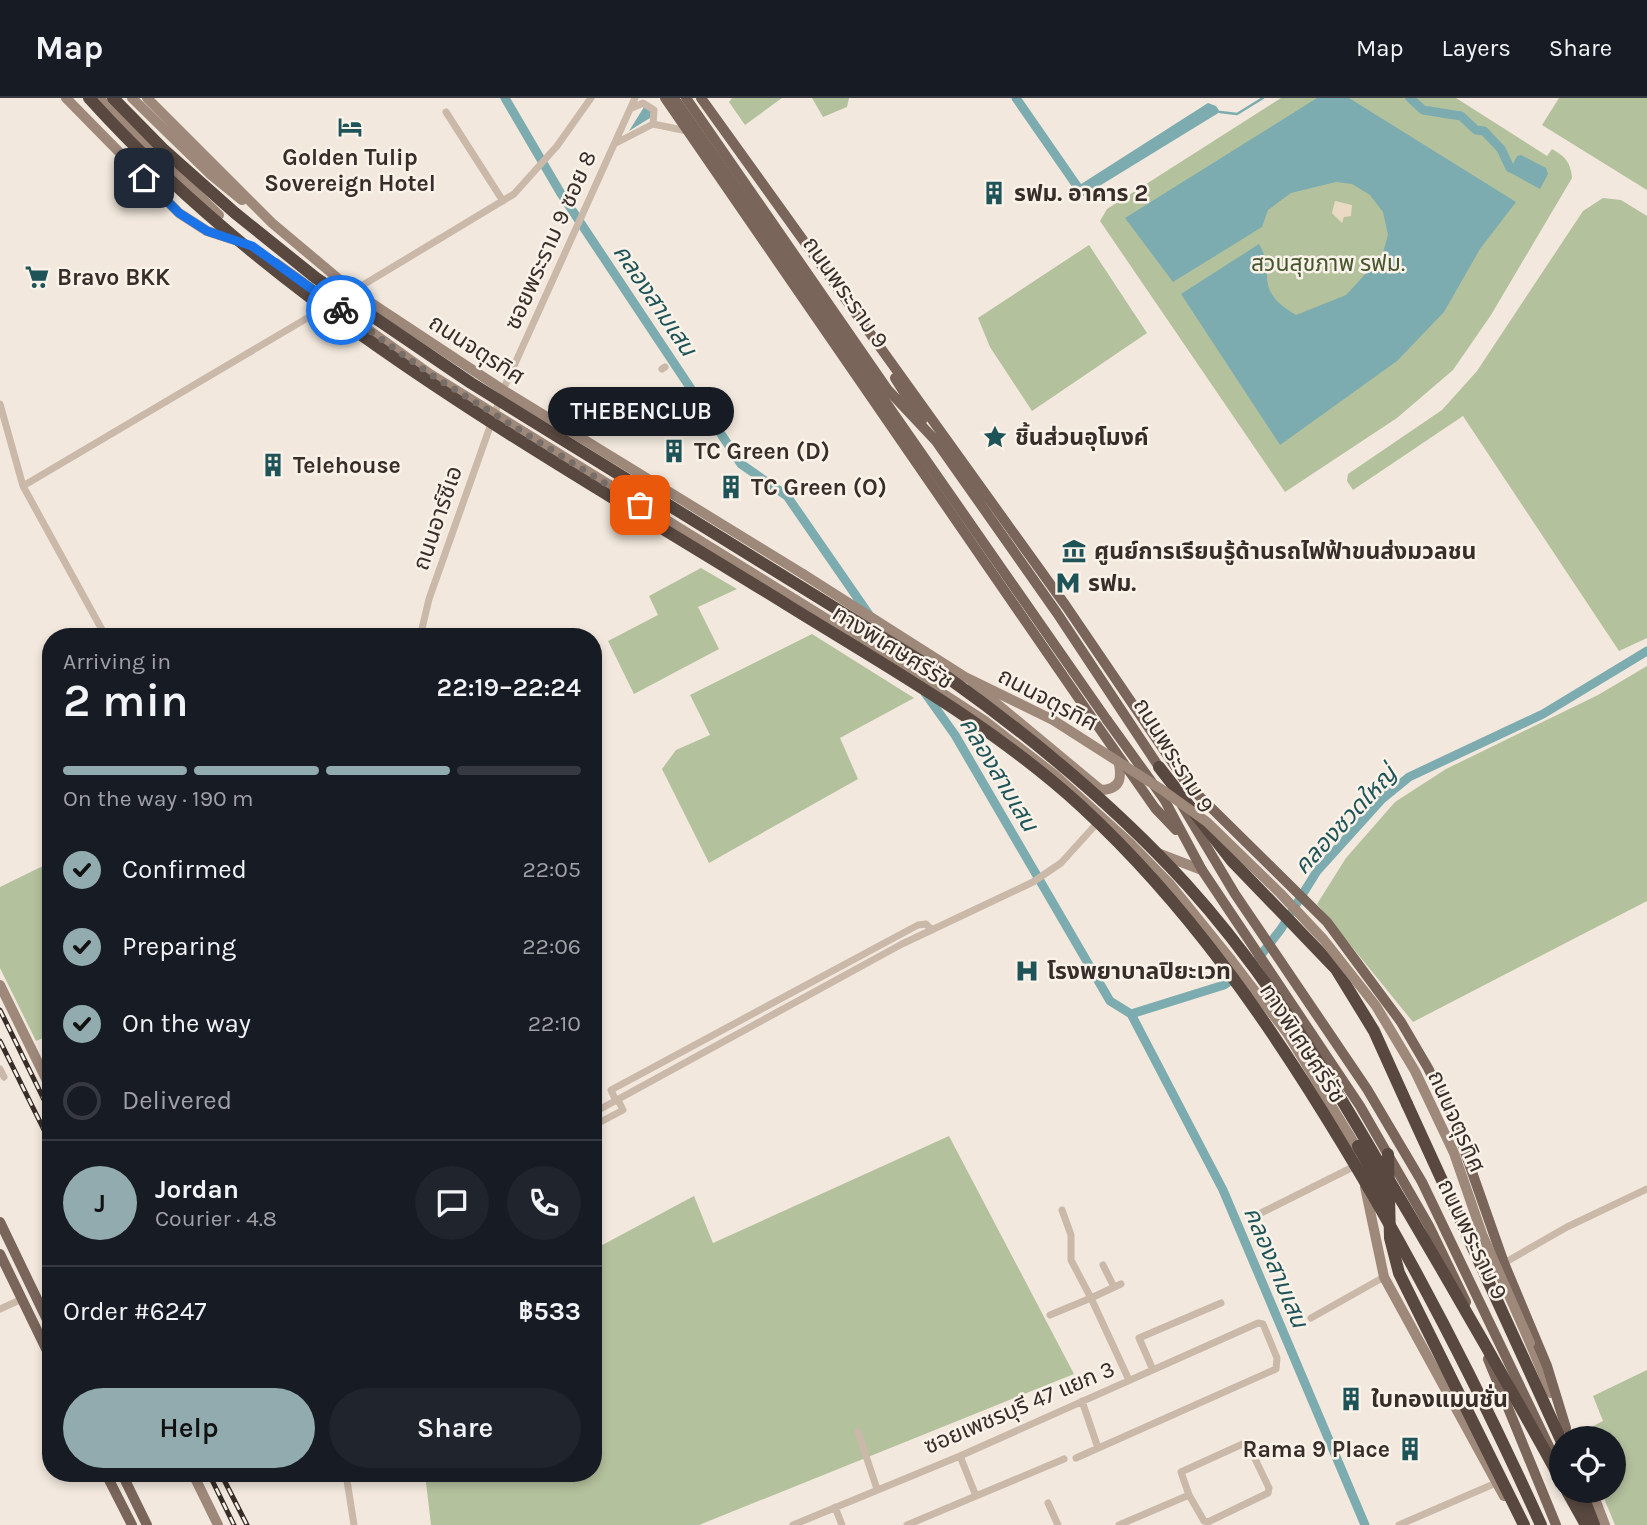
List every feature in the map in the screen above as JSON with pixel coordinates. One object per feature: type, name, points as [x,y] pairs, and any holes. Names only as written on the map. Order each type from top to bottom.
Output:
[{"type":"highway","name":"ทางพิเศษศรีรัช","points":[[89,98],[197,203],[298,288],[365,338],[974,723],[1028,762],[1090,814],[1187,917],[1290,1056],[1385,1215],[1481,1399],[1541,1525]]},
{"type":"highway","name":"ทางพิเศษศรีรัช","points":[[113,98],[225,204],[316,278],[471,383],[947,677],[1007,720],[1110,807],[1188,886],[1231,937],[1315,1054],[1549,1459]]},
{"type":"highway","points":[[1159,767],[1232,861],[1336,969],[1355,997],[1561,1426]]},
{"type":"highway","points":[[1358,1146],[1389,1202]]},
{"type":"highway","points":[[1388,1154],[1390,1238],[1399,1273],[1524,1525]]},
{"type":"highway","points":[[1575,1503],[1588,1525]]},
{"type":"highway","points":[[1585,1503],[1588,1525]]},
{"type":"main road","name":"ถนนจตุรทิศ","points":[[66,98],[179,213],[207,231],[252,246]]},
{"type":"main road","name":"ถนนจตุรทิศ","points":[[99,98],[252,246],[430,374],[985,721],[1103,817],[1169,883],[1232,961],[1287,1033],[1358,1146]]},
{"type":"main road","name":"ถนนจตุรทิศ","points":[[132,98],[210,174],[353,291],[503,390],[965,677],[1053,720],[1198,816],[1239,851],[1324,940],[1376,1006],[1415,1071],[1454,1153],[1482,1234],[1530,1343],[1562,1426]]},
{"type":"main road","name":"ถนนจตุรทิศ","points":[[147,98],[272,223]]},
{"type":"main road","name":"ถนนพระราม 9","points":[[665,98],[1116,753],[1155,807],[1186,841]]},
{"type":"main road","name":"ถนนพระราม 9","points":[[674,98],[1164,799],[1202,870],[1298,1011],[1388,1154],[1463,1294],[1556,1525]]},
{"type":"main road","name":"ถนนพระราม 9","points":[[686,98],[888,390],[936,441],[1057,612],[1159,767],[1235,894],[1367,1089],[1422,1182],[1549,1448]]},
{"type":"main road","name":"ถนนพระราม 9","points":[[701,98],[1098,653],[1187,784],[1327,922],[1401,1022],[1428,1068],[1460,1137],[1504,1263],[1546,1366],[1563,1426]]},
{"type":"main road","points":[[833,282],[936,441]]},
{"type":"main road","points":[[999,580],[1015,580],[1022,564]]},
{"type":"main road","points":[[1010,596],[1017,584],[1035,581]]},
{"type":"main road","points":[[1057,612],[1098,653]]},
{"type":"main road","points":[[965,677],[1101,790],[1107,801],[1103,817]]},
{"type":"main road","points":[[1101,790],[1112,790],[1118,785],[1122,775],[1116,753]]},
{"type":"main road","points":[[1187,784],[1232,861]]},
{"type":"main road","points":[[1130,843],[1202,870]]},
{"type":"main road","points":[[0,985],[42,1071]]},
{"type":"main road","points":[[1358,1146],[1384,1277],[1437,1369],[1496,1483],[1524,1525]]},
{"type":"main road","points":[[0,1222],[42,1309]]},
{"type":"main road","points":[[0,1254],[42,1340]]},
{"type":"main road","points":[[1463,1269],[1504,1263]]},
{"type":"main road","points":[[1483,1346],[1489,1351],[1495,1349],[1496,1335]]},
{"type":"main road","points":[[110,1482],[132,1525]]},
{"type":"main road","points":[[126,1482],[147,1525]]},
{"type":"main road","points":[[197,1482],[218,1525]]},
{"type":"main road","points":[[1597,1503],[1605,1525]]},
{"type":"street","points":[[353,291],[514,194],[557,146],[591,98]]},
{"type":"street","name":"ซอยพระราม 9 ซอย 8","points":[[494,414],[635,98]]},
{"type":"street","points":[[632,108],[643,103],[650,105],[654,110],[653,124],[687,131]]},
{"type":"street","points":[[446,112],[503,201]]},
{"type":"street","name":"ซอยพระราม 9 ซอย 8","points":[[615,143],[653,124]]},
{"type":"street","points":[[23,486],[332,303]]},
{"type":"street","points":[[0,404],[23,486],[101,628]]},
{"type":"street","name":"ถนนอาร์ซีเอ","points":[[422,628],[429,599],[494,414]]},
{"type":"street","points":[[602,1108],[763,1018],[1033,881],[1069,855],[1103,817]]},
{"type":"street","points":[[602,1121],[623,1110],[611,1090],[918,925],[926,924],[932,930]]},
{"type":"street","points":[[867,951],[872,961]]},
{"type":"street","points":[[758,1009],[763,1018]]},
{"type":"street","points":[[699,1042],[704,1052]]},
{"type":"street","points":[[0,1069],[4,1077]]},
{"type":"street","points":[[638,1076],[643,1087]]},
{"type":"street","points":[[1257,1215],[1361,1164]]},
{"type":"street","points":[[1504,1263],[1567,1227],[1647,1189]]},
{"type":"street","points":[[1062,1210],[1071,1235],[1071,1260],[1129,1380]]},
{"type":"street","points":[[1050,1315],[1117,1285],[1103,1265]]},
{"type":"street","points":[[1311,1318],[1384,1277]]},
{"type":"street","points":[[0,1309],[22,1299]]},
{"type":"street","points":[[1153,1370],[1139,1338],[1222,1303]]},
{"type":"street","name":"ซอยเพชรบุรี 47 แยก 3","points":[[793,1525],[960,1456],[1258,1323],[1263,1324],[1273,1349],[1276,1369],[1098,1448]]},
{"type":"street","points":[[1076,1458],[1098,1448],[1082,1401]]},
{"type":"street","points":[[858,1432],[877,1489]]},
{"type":"street","points":[[1247,1442],[1269,1488],[1268,1493],[1208,1522],[1200,1517],[1189,1495],[1182,1471],[1247,1442]]},
{"type":"street","points":[[960,1456],[976,1496]]},
{"type":"street","points":[[907,1525],[1065,1459]]},
{"type":"street","points":[[347,1482],[354,1525]]},
{"type":"street","points":[[1399,1525],[1496,1483]]},
{"type":"street","points":[[1119,1525],[1189,1495]]},
{"type":"street","points":[[1048,1503],[1058,1525]]},
{"type":"street","points":[[835,1507],[842,1525]]},
{"type":"green space","points":[[732,98],[782,98],[745,125],[729,102]]},
{"type":"green space","points":[[812,98],[849,98],[847,107],[823,117]]},
{"type":"green space","name":"สวนสุขภาพ รฟม.","points":[[1281,98],[1456,98],[1547,156],[1552,149],[1557,152],[1569,164],[1572,178],[1491,315],[1453,370],[1397,418],[1285,492],[1100,221],[1107,209]]},
{"type":"green space","points":[[1559,98],[1647,98],[1647,190],[1542,125]]},
{"type":"green space","points":[[1603,198],[1621,200],[1647,216],[1647,638],[1619,651],[1463,416],[1353,490],[1347,481],[1348,474],[1442,410],[1477,371],[1583,211]]},
{"type":"green space","points":[[1089,245],[1147,333],[1032,411],[990,347],[978,318]]},
{"type":"green space","points":[[701,568],[737,589],[698,607],[719,649],[634,694],[608,641],[658,615],[649,596]]},
{"type":"green space","points":[[812,634],[914,698],[840,738],[858,779],[709,863],[662,769],[676,750],[710,735],[690,695]]},
{"type":"green space","points":[[1647,666],[1647,901],[1413,1022],[1317,904],[1346,858],[1395,802],[1446,769],[1598,695]]},
{"type":"green space","points":[[42,866],[42,1039],[36,1041],[0,968],[0,887]]},
{"type":"green space","points":[[949,1136],[1074,1374],[699,1525],[431,1525],[426,1482],[602,1482],[602,1245],[694,1196],[713,1243]]},
{"type":"green space","points":[[1647,1370],[1647,1525],[1615,1525],[1606,1503],[1626,1503],[1626,1426],[1593,1426],[1603,1421],[1593,1396]]},
{"type":"shaded area","points":[[1335,201],[1352,205],[1351,216],[1344,217],[1342,223],[1332,213]]},
{"type":"water","points":[[1317,98],[1349,98],[1516,202],[1480,249],[1444,312],[1397,361],[1280,445],[1181,294],[1259,244],[1264,254],[1269,289],[1282,306],[1296,315],[1346,295],[1382,256],[1388,235],[1383,212],[1370,195],[1352,184],[1336,182],[1291,193],[1268,210],[1262,227],[1173,282],[1125,218]]},
{"type":"water","points":[[1208,103],[1216,106],[1220,112],[1083,196],[1078,186]]},
{"type":"water","points":[[644,107],[651,111],[650,118],[629,131]]},
{"type":"water","points":[[1521,155],[1546,168],[1548,174],[1540,189],[1509,172],[1517,156]]},
{"type":"waterway","name":"คลองสามเสน","points":[[505,98],[560,192],[741,464],[787,496],[870,616]]},
{"type":"waterway","points":[[1016,98],[1077,186]]},
{"type":"waterway","points":[[1220,112],[1237,114],[1263,98]]},
{"type":"waterway","points":[[1410,98],[1423,110],[1461,116],[1476,130],[1484,131],[1501,149],[1510,168]]},
{"type":"waterway","name":"คลองสามเสน","points":[[890,644],[909,670]]},
{"type":"waterway","name":"คลองชวดใหญ่","points":[[1257,960],[1281,929],[1317,871],[1382,799],[1409,777],[1543,714],[1647,651]]},
{"type":"waterway","name":"คลองสามเสน","points":[[925,693],[955,735],[1110,1001],[1131,1014],[1223,1190],[1365,1525]]},
{"type":"waterway","name":"คลองชวดใหญ่","points":[[1131,1014],[1224,985],[1238,976]]},
{"type":"railway","points":[[0,1010],[42,1096]]},
{"type":"railway","points":[[0,1041],[42,1126]]},
{"type":"railway","points":[[213,1482],[234,1525]]},
{"type":"railway","points":[[225,1482],[247,1525]]},
{"type":"way so far","points":[[341,310],[430,374],[640,505]]},
{"type":"place","name":"Golden Tulip Sovereign Hotel","points":[[350,127]]},
{"type":"place","name":"รฟม. อาคาร 2","points":[[994,193]]},
{"type":"place","name":"Bravo BKK","points":[[37,277]]},
{"type":"place","name":"ชิ้นส่วนอุโมงค์","points":[[995,437]]},
{"type":"place","name":"TC Green (D)","points":[[674,451]]},
{"type":"place","name":"Telehouse","points":[[273,465]]},
{"type":"place","name":"TC Green (O)","points":[[731,487]]},
{"type":"place","name":"THEBENCLUB","points":[[640,505]]},
{"type":"place","name":"ศูนย์การเรียนรู้ด้านรถไฟฟ้าขนส่งมวลชน","points":[[1074,551]]},
{"type":"place","name":"รฟม.","points":[[1068,583]]},
{"type":"place","name":"โรงพยาบาลปิยะเวท","points":[[1027,971]]},
{"type":"place","name":"ใบทองแมนชั่น","points":[[1351,1399]]},
{"type":"place","name":"Rama 9 Place","points":[[1410,1449]]},
{"type":"route","points":[[144,178],[179,213],[207,231],[252,246],[341,310]]}]
